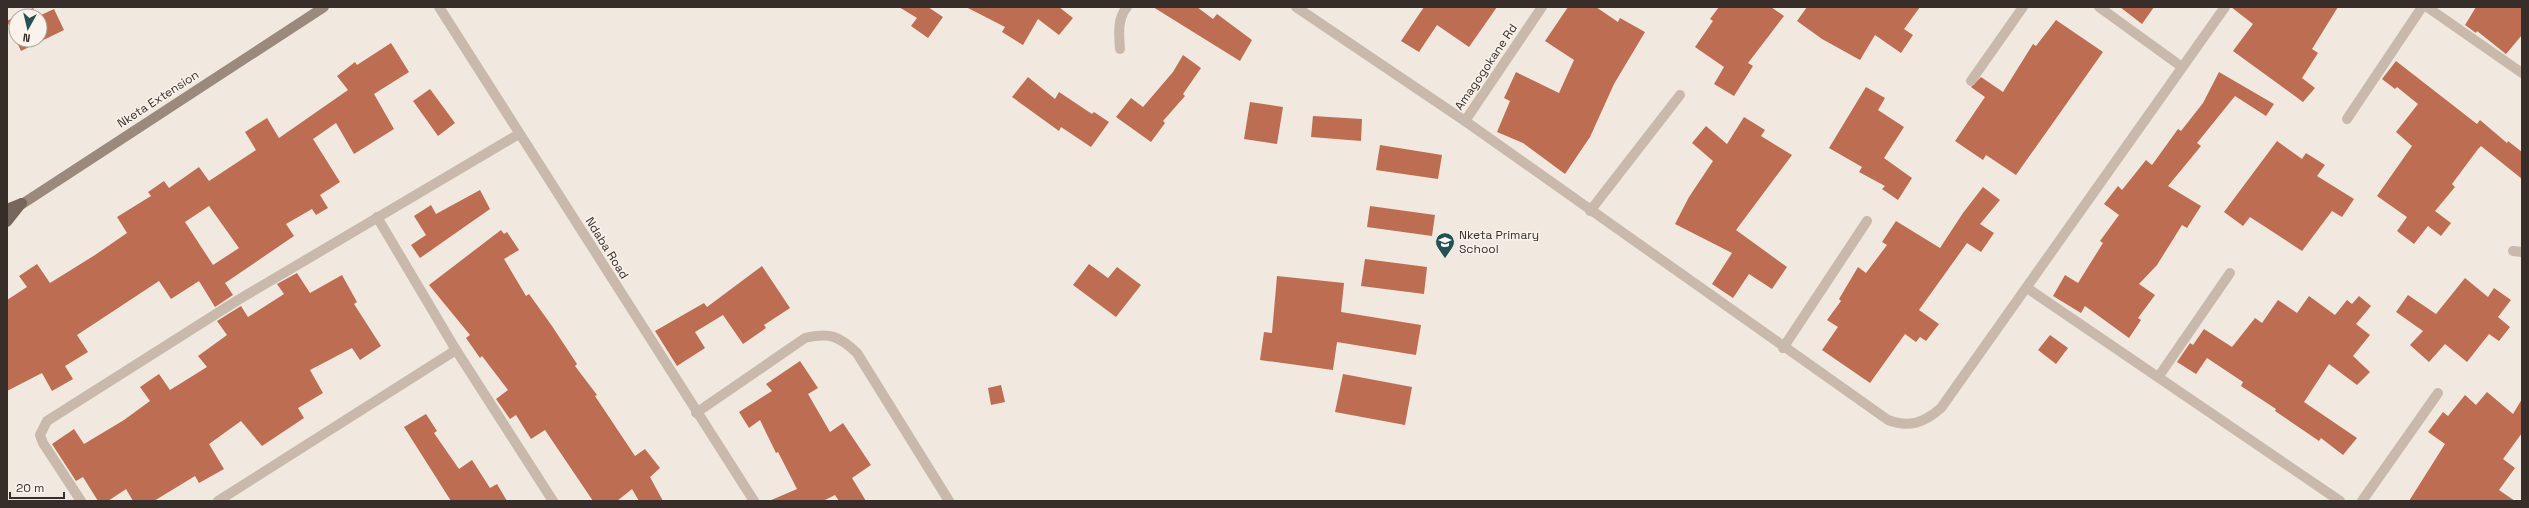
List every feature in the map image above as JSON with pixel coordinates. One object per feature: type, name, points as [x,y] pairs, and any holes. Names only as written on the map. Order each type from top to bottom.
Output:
[{"type":"main road","points":[[7,209],[22,204]]},
{"type":"main road","points":[[7,222],[22,204]]},
{"type":"street","name":"Nketa Extension","points":[[7,214],[324,7]]},
{"type":"street","name":"Ndaba Road","points":[[439,7],[696,413],[754,501]]},
{"type":"street","points":[[1120,50],[1119,26],[1123,12],[1127,7]]},
{"type":"street","points":[[1296,7],[1465,121],[1783,348],[1888,420],[1899,424],[1917,424],[1931,417],[1941,408],[2224,7]]},
{"type":"street","name":"Amagogokane Rd","points":[[1465,121],[1542,7]]},
{"type":"street","points":[[1971,81],[2024,7]]},
{"type":"street","points":[[2099,7],[2182,67]]},
{"type":"street","points":[[2348,119],[2422,7]]},
{"type":"street","points":[[2427,7],[2522,73]]},
{"type":"street","points":[[1590,211],[1680,95]]},
{"type":"street","points":[[81,501],[42,443],[40,435],[47,421],[238,300],[519,134]]},
{"type":"street","points":[[378,218],[456,350],[553,501]]},
{"type":"street","points":[[1783,348],[1867,221]]},
{"type":"street","points":[[2159,376],[2230,273]]},
{"type":"street","points":[[2027,288],[2159,376],[2340,501]]},
{"type":"street","points":[[696,413],[805,338],[822,334],[836,337],[857,353],[949,501]]},
{"type":"street","points":[[218,501],[456,350]]},
{"type":"street","points":[[2362,501],[2438,393]]},
{"type":"building","points":[[899,7],[928,7],[943,17],[928,38],[911,26],[917,18]]},
{"type":"building","points":[[966,7],[1059,7],[1073,18],[1059,35],[1038,19],[1023,45],[1002,32],[1005,27]]},
{"type":"building","points":[[1153,7],[1197,7],[1213,19],[1217,14],[1252,40],[1240,61]]},
{"type":"building","points":[[1424,7],[1497,7],[1469,47],[1437,25],[1419,52],[1401,41]]},
{"type":"building","points":[[1568,7],[1596,7],[1618,22],[1620,18],[1645,32],[1614,84],[1590,137],[1565,174],[1523,143],[1497,132],[1510,101],[1504,98],[1516,72],[1559,93],[1574,60],[1545,41]]},
{"type":"building","points":[[1719,7],[1771,7],[1784,16],[1748,63],[1753,66],[1734,96],[1714,84],[1724,67],[1695,47],[1713,21],[1710,19]]},
{"type":"building","points":[[1807,7],[1920,7],[1904,29],[1913,35],[1901,53],[1875,35],[1860,60],[1822,39],[1797,21]]},
{"type":"building","points":[[2120,7],[2154,7],[2142,24]]},
{"type":"building","points":[[2231,7],[2338,7],[2312,49],[2318,53],[2302,78],[2315,88],[2303,102],[2233,51],[2253,24]]},
{"type":"building","points":[[2476,7],[2522,7],[2522,35],[2506,54],[2477,31],[2476,33],[2465,25]]},
{"type":"building","points":[[54,9],[64,30],[48,38],[48,12]]},
{"type":"building","points":[[2056,20],[2103,52],[2016,175],[1986,155],[1983,160],[1955,141],[1985,97],[1971,87],[1981,77],[2003,92],[2033,44],[2036,46]]},
{"type":"building","points":[[391,43],[409,72],[374,94],[394,129],[354,154],[336,123],[313,139],[340,182],[320,195],[328,208],[316,215],[312,209],[286,224],[294,236],[225,283],[233,295],[215,307],[199,281],[171,299],[159,281],[77,335],[88,352],[65,366],[73,379],[52,391],[42,373],[7,391],[7,300],[27,287],[19,276],[37,264],[50,283],[95,255],[127,233],[117,217],[151,196],[148,192],[164,181],[169,188],[199,167],[209,181],[256,150],[245,132],[267,118],[279,138],[348,90],[337,76],[355,62],[357,65]],"holes":[[[209,206],[239,248],[213,265],[185,222]]]},
{"type":"building","points":[[20,48],[27,48],[21,51]]},
{"type":"building","points":[[1183,55],[1201,68],[1183,94],[1185,96],[1163,121],[1165,123],[1151,142],[1116,117],[1131,98],[1143,107],[1173,72]]},
{"type":"building","points":[[2396,61],[2477,124],[2480,120],[2507,143],[2508,141],[2522,152],[2522,179],[2481,146],[2452,184],[2455,187],[2435,211],[2451,223],[2441,236],[2428,226],[2414,244],[2397,231],[2407,217],[2377,196],[2412,146],[2396,132],[2418,104],[2397,87],[2395,89],[2382,79]]},
{"type":"building","points":[[2219,72],[2274,104],[2266,116],[2235,96],[2197,143],[2201,146],[2168,186],[2201,206],[2187,228],[2182,225],[2157,265],[2139,284],[2155,295],[2138,318],[2141,320],[2129,338],[2085,306],[2081,313],[2053,296],[2065,275],[2078,283],[2103,243],[2100,241],[2119,215],[2104,204],[2118,186],[2122,190],[2146,160],[2152,165],[2178,129],[2181,131],[2203,103]]},
{"type":"building","points":[[1028,77],[1055,99],[1059,92],[1092,114],[1094,112],[1109,122],[1091,147],[1061,127],[1059,131],[1012,97]]},
{"type":"building","points":[[1866,87],[1885,98],[1878,110],[1904,127],[1884,158],[1912,178],[1898,200],[1882,189],[1885,186],[1859,172],[1862,167],[1829,148]]},
{"type":"building","points":[[430,89],[455,123],[438,136],[413,101]]},
{"type":"building","points":[[1250,102],[1283,107],[1277,144],[1244,139]]},
{"type":"building","points":[[1313,116],[1362,119],[1361,141],[1311,137]]},
{"type":"building","points":[[1744,117],[1765,130],[1761,136],[1792,155],[1736,230],[1787,267],[1772,289],[1749,274],[1733,298],[1712,284],[1732,253],[1675,224],[1689,197],[1713,161],[1692,143],[1706,126],[1727,144]]},
{"type":"building","points":[[2277,141],[2302,159],[2306,153],[2325,165],[2317,176],[2354,199],[2342,217],[2332,211],[2302,251],[2250,217],[2243,226],[2224,212]]},
{"type":"building","points":[[1380,145],[1442,155],[1438,179],[1376,170]]},
{"type":"building","points":[[1983,187],[2000,200],[1980,224],[1994,233],[1981,252],[1967,243],[1919,310],[1939,324],[1926,341],[1920,337],[1916,342],[1905,334],[1870,383],[1822,350],[1838,327],[1827,320],[1841,301],[1839,299],[1858,267],[1866,273],[1887,245],[1882,242],[1896,221],[1940,248],[1963,213]]},
{"type":"building","points":[[480,190],[490,209],[420,258],[411,245],[426,235],[414,216],[431,205],[436,214]]},
{"type":"building","points":[[1370,206],[1435,215],[1432,236],[1367,227]]},
{"type":"building","points":[[501,230],[504,234],[507,232],[519,250],[504,259],[526,296],[529,294],[552,326],[577,364],[575,366],[597,395],[595,396],[635,456],[645,449],[660,468],[650,477],[663,501],[639,501],[632,489],[617,501],[593,501],[545,430],[531,439],[516,415],[510,419],[496,399],[508,390],[482,356],[480,358],[466,338],[470,335],[429,285]]},
{"type":"building","points":[[1365,259],[1427,267],[1424,294],[1361,286]]},
{"type":"building","points":[[1089,264],[1108,278],[1117,267],[1141,285],[1116,317],[1073,285]]},
{"type":"building","points":[[762,266],[790,308],[764,325],[766,328],[743,344],[723,315],[695,332],[705,348],[677,366],[655,331],[704,303],[707,307]]},
{"type":"building","points":[[297,273],[310,293],[342,275],[357,302],[354,304],[381,346],[360,360],[352,348],[310,370],[323,393],[298,408],[304,418],[262,446],[241,421],[209,444],[224,469],[199,483],[195,476],[154,501],[133,501],[126,489],[108,501],[98,501],[83,477],[76,481],[52,444],[74,429],[84,444],[124,420],[150,401],[140,387],[159,374],[170,390],[207,367],[198,356],[227,335],[217,321],[241,306],[248,317],[284,294],[277,284]]},
{"type":"building","points":[[1277,276],[1344,283],[1341,312],[1421,325],[1416,355],[1337,342],[1333,370],[1260,360],[1264,332],[1272,333]]},
{"type":"building","points":[[2465,278],[2488,297],[2494,288],[2511,300],[2498,317],[2510,327],[2499,341],[2489,334],[2467,362],[2445,344],[2429,362],[2410,345],[2423,331],[2396,312],[2408,295],[2436,314]]},
{"type":"building","points":[[2309,296],[2335,315],[2347,300],[2352,304],[2359,296],[2371,306],[2356,324],[2370,335],[2353,356],[2370,372],[2357,385],[2329,364],[2304,402],[2357,438],[2343,455],[2321,438],[2319,441],[2275,411],[2276,409],[2241,386],[2243,382],[2207,358],[2196,374],[2177,362],[2190,343],[2193,345],[2204,329],[2232,347],[2255,318],[2262,323],[2278,300],[2297,313]]},
{"type":"building","points":[[2050,335],[2068,348],[2056,364],[2038,350]]},
{"type":"building","points":[[800,361],[818,388],[808,394],[830,432],[843,423],[871,465],[852,478],[866,501],[839,501],[835,495],[823,501],[769,501],[797,489],[778,452],[776,453],[760,420],[749,428],[739,412],[772,391],[766,384]]},
{"type":"building","points":[[1343,374],[1412,387],[1405,425],[1335,412]]},
{"type":"building","points":[[1001,385],[1005,402],[991,405],[988,388]]},
{"type":"building","points":[[2487,392],[2513,414],[2522,399],[2522,433],[2503,459],[2515,468],[2499,490],[2515,501],[2409,501],[2445,444],[2428,432],[2443,412],[2448,416],[2465,395],[2476,405]]},
{"type":"building","points":[[426,414],[437,431],[434,433],[459,469],[472,460],[490,488],[497,484],[507,501],[451,501],[404,427]]},
{"type":"place","name":"Nketa Primary School","points":[[1445,259]]}]
